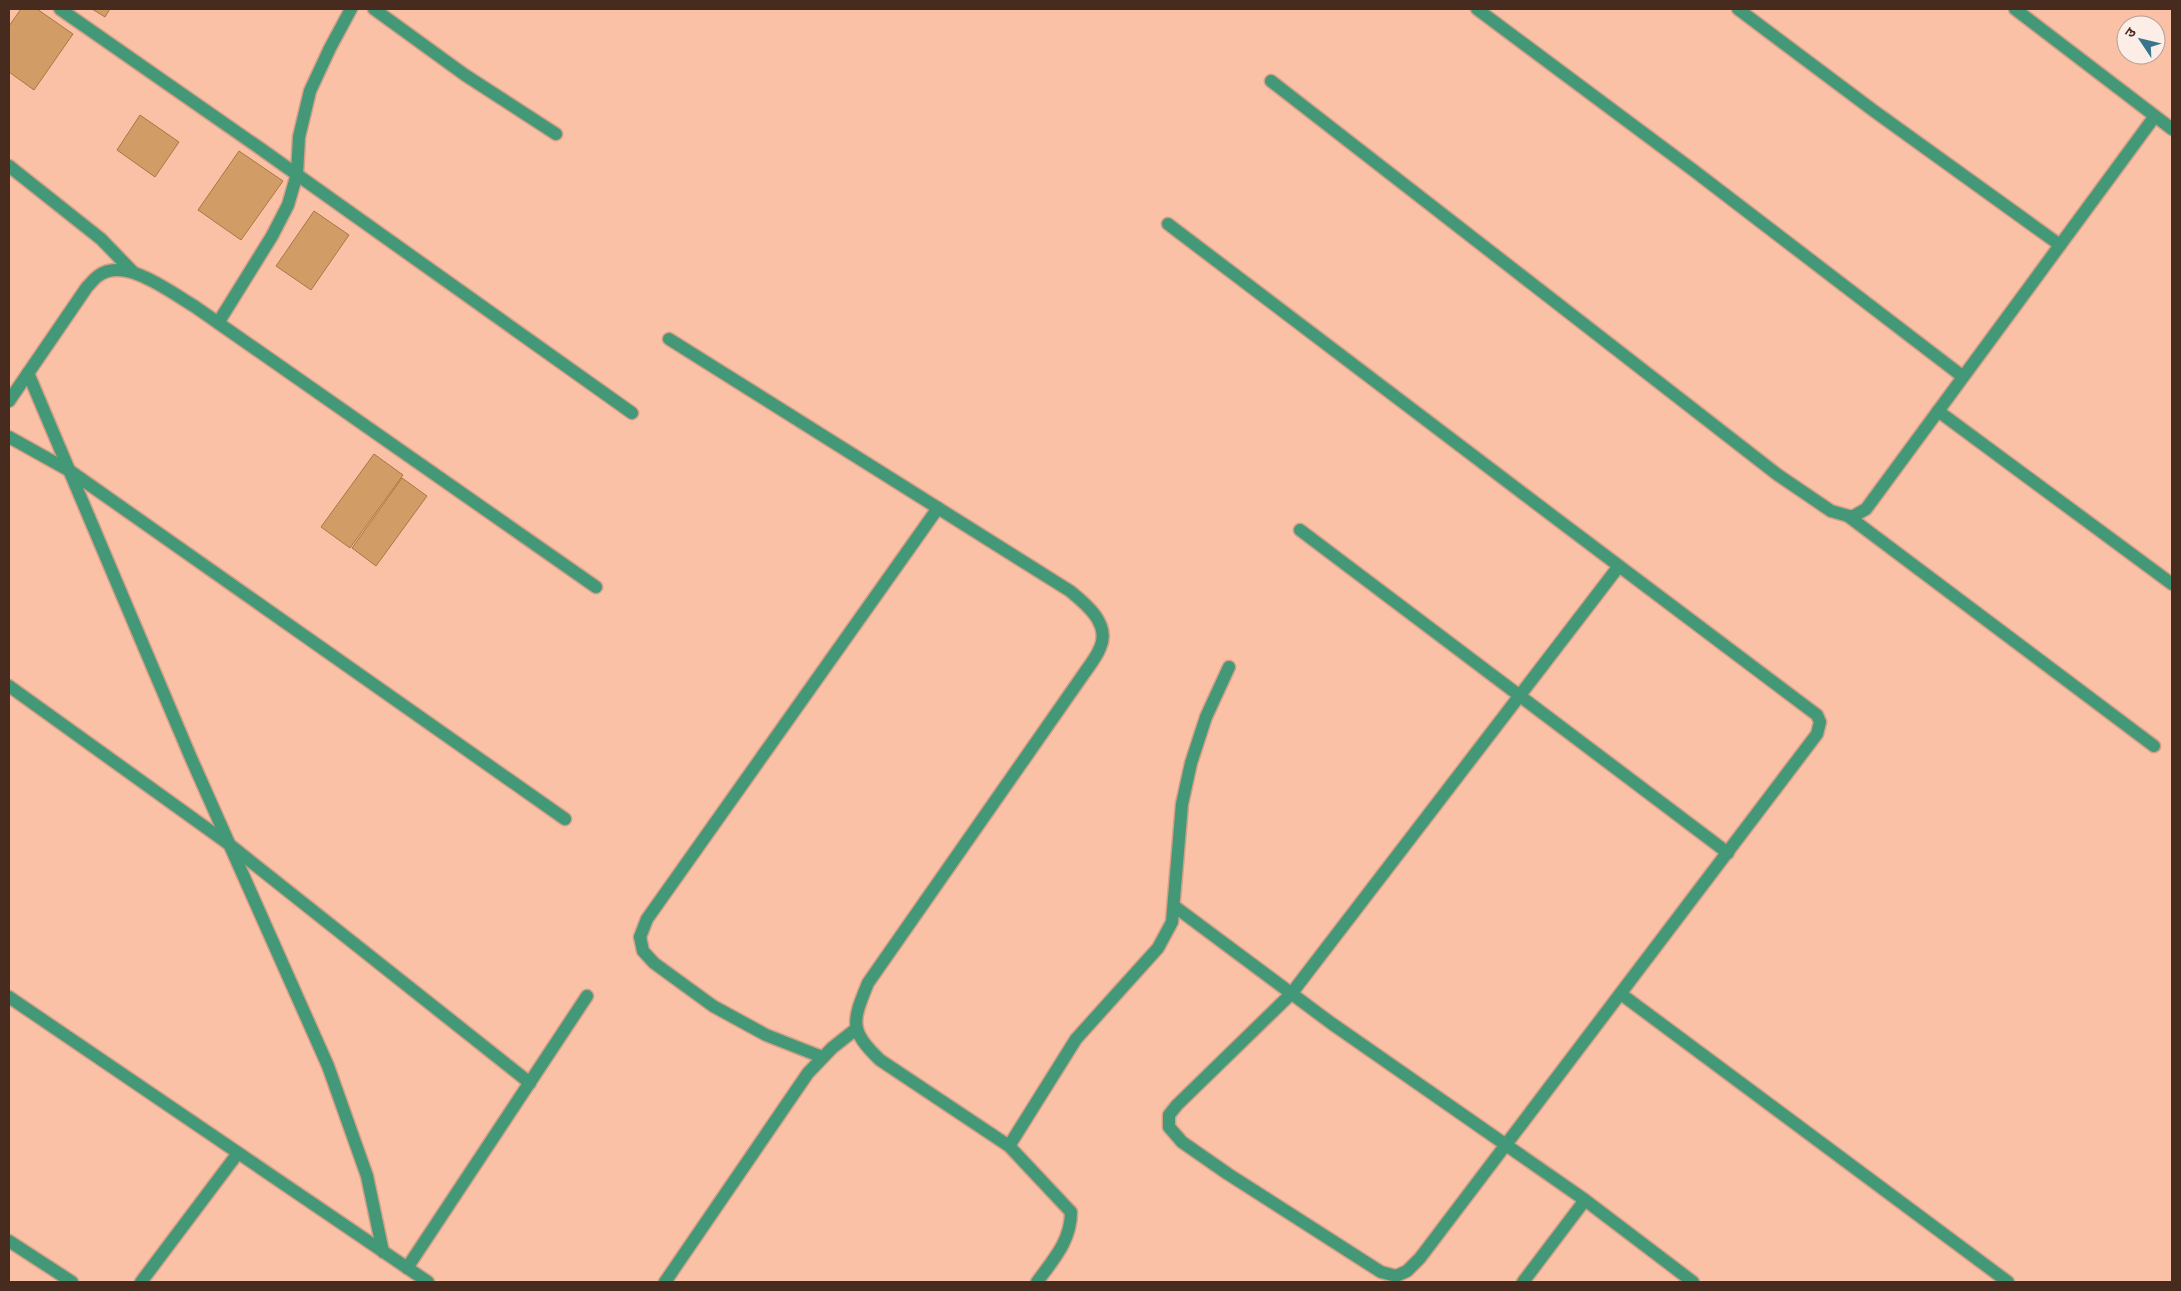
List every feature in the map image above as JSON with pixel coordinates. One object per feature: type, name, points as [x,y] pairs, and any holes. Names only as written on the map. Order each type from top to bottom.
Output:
[{"type":"street","points":[[60,9],[297,174],[632,413]]},
{"type":"street","points":[[218,322],[272,236],[288,205],[297,174],[299,137],[310,91],[351,9]]},
{"type":"street","points":[[374,9],[464,75],[556,134]]},
{"type":"street","points":[[1476,9],[1693,170],[1962,376]]},
{"type":"street","points":[[1738,9],[1874,111],[2060,245]]},
{"type":"street","points":[[2015,9],[2172,129]]},
{"type":"street","points":[[1270,81],[1778,475],[1831,511],[1852,517],[1866,509],[2155,116]]},
{"type":"street","points":[[9,166],[101,239],[133,272],[194,306],[218,322],[596,587]]},
{"type":"street","points":[[1168,224],[1817,715],[1820,722],[1817,734],[1507,1146],[1420,1258],[1407,1271],[1396,1276],[1381,1272],[1182,1142],[1169,1127],[1169,1115],[1291,994],[1619,566]]},
{"type":"street","points":[[9,401],[98,275],[115,269],[133,272]]},
{"type":"street","points":[[669,339],[1070,591],[1092,610],[1102,630],[1101,647],[1084,675],[868,983],[858,1008],[856,1028],[862,1042],[880,1060],[1009,1146],[1071,1212],[1071,1227],[1060,1250],[1037,1282]]},
{"type":"street","points":[[28,373],[183,741],[328,1066],[367,1176],[383,1252]]},
{"type":"street","points":[[1938,410],[2172,584]]},
{"type":"street","points":[[9,438],[70,471],[565,819]]},
{"type":"street","points":[[822,1057],[766,1034],[713,1006],[654,963],[643,951],[640,937],[647,919],[938,508]]},
{"type":"street","points":[[1848,516],[2154,746]]},
{"type":"street","points":[[1300,530],[1728,853]]},
{"type":"street","points":[[1009,1146],[1076,1039],[1158,948],[1172,922],[1182,804],[1191,763],[1206,717],[1229,667]]},
{"type":"street","points":[[9,686],[230,846],[530,1083]]},
{"type":"street","points":[[1174,906],[1291,994],[1586,1200],[1692,1282]]},
{"type":"street","points":[[1621,994],[2008,1282]]},
{"type":"street","points":[[408,1268],[587,996]]},
{"type":"street","points":[[9,997],[428,1282]]},
{"type":"street","points":[[665,1282],[808,1073],[822,1057],[856,1028]]},
{"type":"street","points":[[142,1282],[238,1154]]},
{"type":"street","points":[[1523,1282],[1586,1200]]},
{"type":"street","points":[[9,1241],[72,1282]]},
{"type":"building","points":[[21,9],[37,9],[73,34],[34,90],[9,72],[9,26]]},
{"type":"building","points":[[92,9],[110,9],[105,17]]},
{"type":"building","points":[[140,115],[179,142],[155,177],[117,150]]},
{"type":"building","points":[[239,151],[283,181],[241,240],[198,210]]},
{"type":"building","points":[[314,211],[349,235],[311,290],[276,266]]},
{"type":"building","points":[[374,454],[403,475],[350,548],[321,527]]},
{"type":"building","points":[[402,478],[427,496],[376,566],[352,548]]}]
